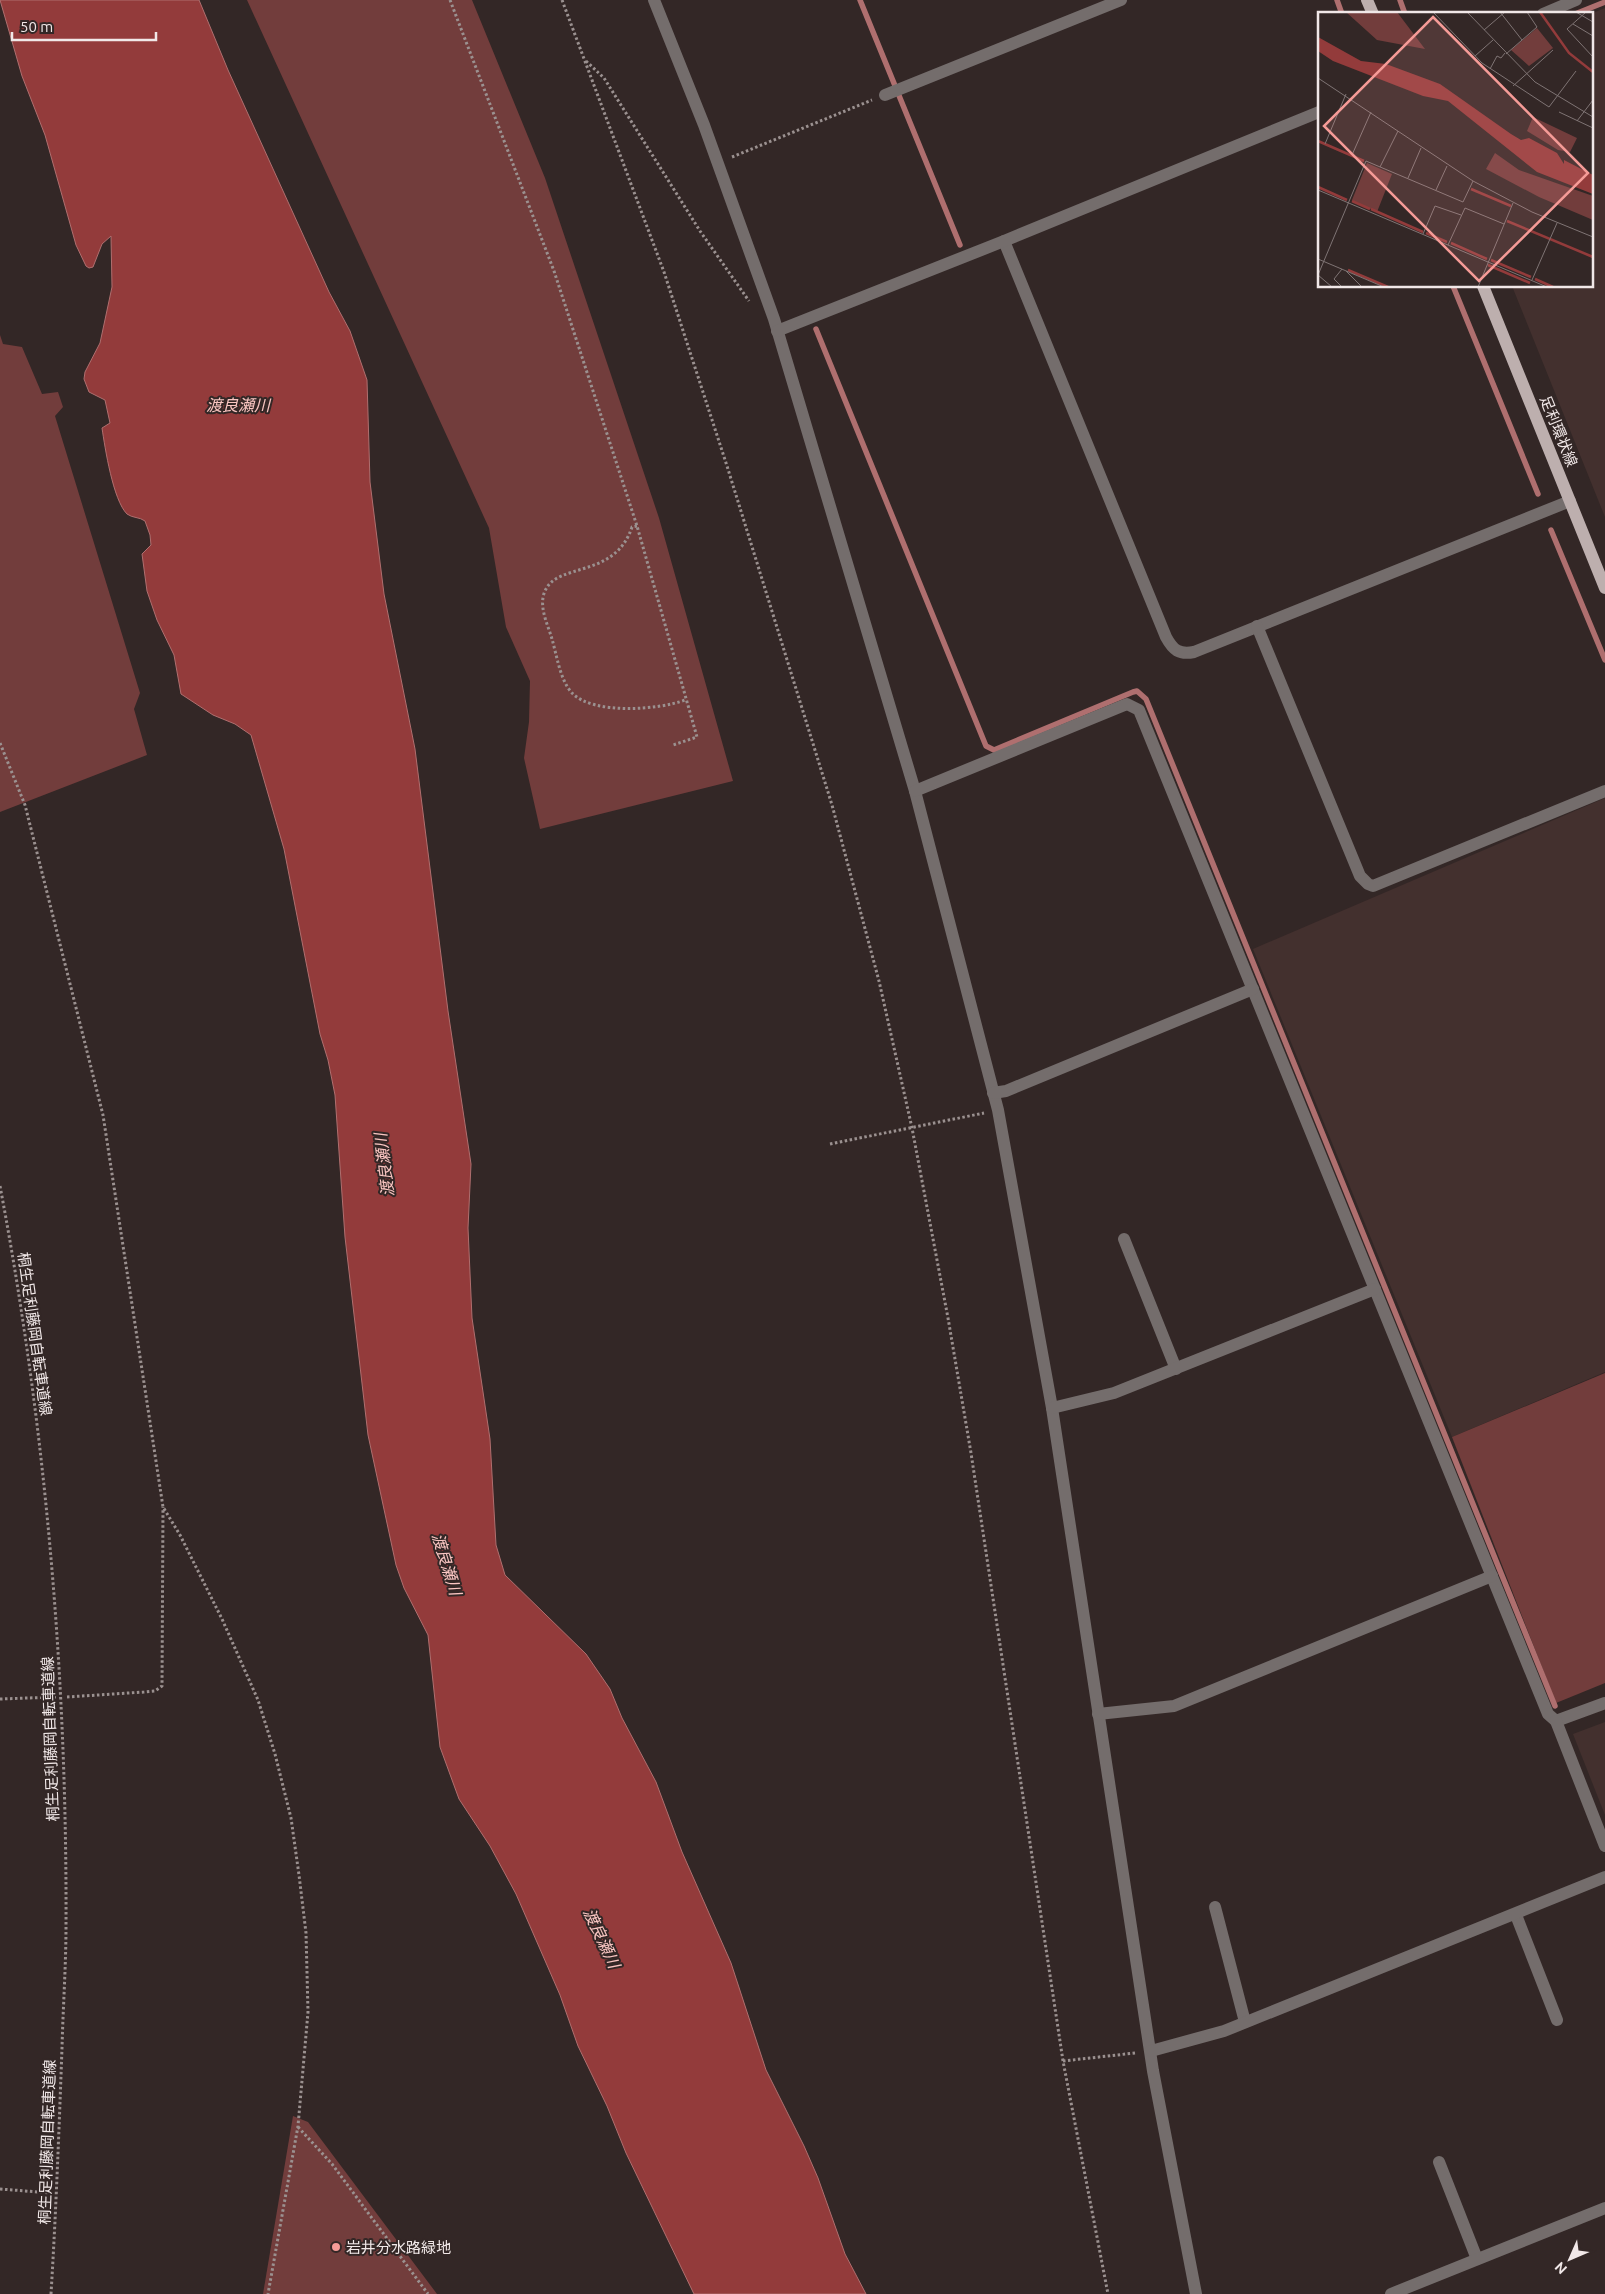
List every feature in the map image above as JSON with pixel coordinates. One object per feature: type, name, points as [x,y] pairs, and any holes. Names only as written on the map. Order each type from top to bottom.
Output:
[{"type":"main road","points":[[1367,0],[1372,12]]},
{"type":"main road","name":"足利環状線","points":[[1484,288],[1605,588]]},
{"type":"street","points":[[654,0],[718,162],[775,325],[915,791],[993,1093],[1052,1408],[1151,2051],[1196,2294]]},
{"type":"street","points":[[885,95],[1121,0]]},
{"type":"street","points":[[1548,12],[1576,0]]},
{"type":"street","points":[[775,325],[1004,241],[1318,112]]},
{"type":"street","points":[[1004,241],[1166,638],[1173,649],[1183,654],[1194,652],[1570,501]]},
{"type":"street","points":[[1257,626],[1360,876],[1368,884],[1373,886],[1605,792]]},
{"type":"street","points":[[915,791],[1127,704],[1139,710],[1548,1714],[1560,1720],[1605,1846]]},
{"type":"street","points":[[993,1093],[1006,1091],[1253,989]]},
{"type":"street","points":[[1124,1239],[1176,1369]]},
{"type":"street","points":[[1052,1408],[1114,1393],[1375,1289]]},
{"type":"street","points":[[1098,1714],[1174,1706],[1492,1576]]},
{"type":"street","points":[[1560,1720],[1605,1703]]},
{"type":"street","points":[[1151,2051],[1204,2037],[1245,2022],[1516,1915],[1605,1877]]},
{"type":"street","points":[[1215,1907],[1245,2022]]},
{"type":"street","points":[[1516,1915],[1557,2020]]},
{"type":"street","points":[[1440,2162],[1477,2259]]},
{"type":"street","points":[[1391,2294],[1605,2208]]},
{"type":"path","points":[[450,0],[554,271],[637,526],[697,737],[673,745]]},
{"type":"path","points":[[562,0],[664,272],[784,648],[851,874],[879,981],[912,1128],[971,1453],[1063,2061],[1108,2294]]},
{"type":"path","points":[[586,60],[604,78],[700,231],[759,315],[775,325]]},
{"type":"path","points":[[718,162],[885,95]]},
{"type":"path","points":[[637,526],[632,527],[628,540],[618,552],[604,561],[560,577],[550,583],[545,591],[543,608],[566,683],[579,698],[591,705],[618,708],[672,705],[685,700]]},
{"type":"path","points":[[0,743],[25,806],[103,1116],[163,1507],[162,1686],[154,1691],[67,1697]]},
{"type":"path","points":[[830,1144],[979,1114]]},
{"type":"path","name":"桐生足利藤岡自転車道線","points":[[0,1186],[16,1268],[32,1381],[62,1697],[66,1926],[51,2294]]},
{"type":"path","points":[[163,1507],[180,1535],[222,1619],[258,1700],[275,1754],[291,1818],[306,1933],[308,2012],[298,2126],[268,2294]]},
{"type":"path","points":[[0,1699],[56,1697]]},
{"type":"path","points":[[1063,2061],[1151,2051]]},
{"type":"path","points":[[298,2126],[332,2164],[428,2294]]},
{"type":"path","points":[[0,2189],[51,2193]]},
{"type":"shaded area","points":[[247,0],[472,0],[545,178],[659,518],[733,781],[540,829],[524,758],[529,722],[530,681],[506,627],[489,528]]},
{"type":"shaded area","points":[[1605,8],[1605,517],[1513,288],[1592,288],[1592,13]]},
{"type":"shaded area","points":[[0,335],[3,344],[22,347],[42,394],[58,392],[63,407],[55,416],[140,693],[134,709],[147,755],[0,812]]},
{"type":"shaded area","points":[[1605,798],[1605,1372],[1452,1437],[1253,949]]},
{"type":"shaded area","points":[[1605,1373],[1605,1683],[1556,1703],[1452,1437]]},
{"type":"shaded area","points":[[1605,1722],[1605,1815],[1573,1734]]},
{"type":"shaded area","name":"岩井分水路緑地","points":[[293,2116],[308,2122],[437,2294],[263,2294]]},
{"type":"water","name":"渡良瀬川","points":[[0,0],[199,0],[228,70],[329,292],[350,331],[367,380],[370,482],[384,594],[415,749],[448,1011],[471,1164],[468,1228],[472,1318],[490,1439],[496,1545],[505,1575],[586,1654],[610,1689],[622,1718],[656,1782],[682,1852],[731,1963],[766,2070],[804,2146],[818,2178],[845,2254],[866,2294],[694,2294],[626,2153],[607,2106],[578,2046],[560,1995],[516,1894],[490,1846],[459,1799],[440,1747],[428,1635],[404,1588],[396,1565],[368,1435],[345,1237],[335,1095],[328,1060],[320,1034],[284,849],[251,735],[235,724],[213,715],[181,694],[174,655],[157,620],[147,591],[142,554],[151,545],[150,535],[145,521],[127,514],[122,507],[110,473],[105,448],[102,428],[110,423],[105,400],[89,392],[84,379],[85,372],[100,343],[112,287],[111,236],[102,244],[93,267],[89,268],[86,266],[76,245],[45,135],[22,76]]},
{"type":"waterway","points":[[860,0],[960,245]]},
{"type":"waterway","points":[[1337,0],[1341,12]]},
{"type":"waterway","points":[[1400,0],[1404,12]]},
{"type":"waterway","points":[[1580,12],[1605,2]]},
{"type":"waterway","points":[[1454,288],[1538,494]]},
{"type":"waterway","points":[[816,329],[986,746],[994,750],[1133,692],[1137,691],[1146,699],[1555,1706]]},
{"type":"waterway","points":[[1551,530],[1605,660]]},
{"type":"place","name":"岩井分水路緑地","points":[[336,2247]]}]
